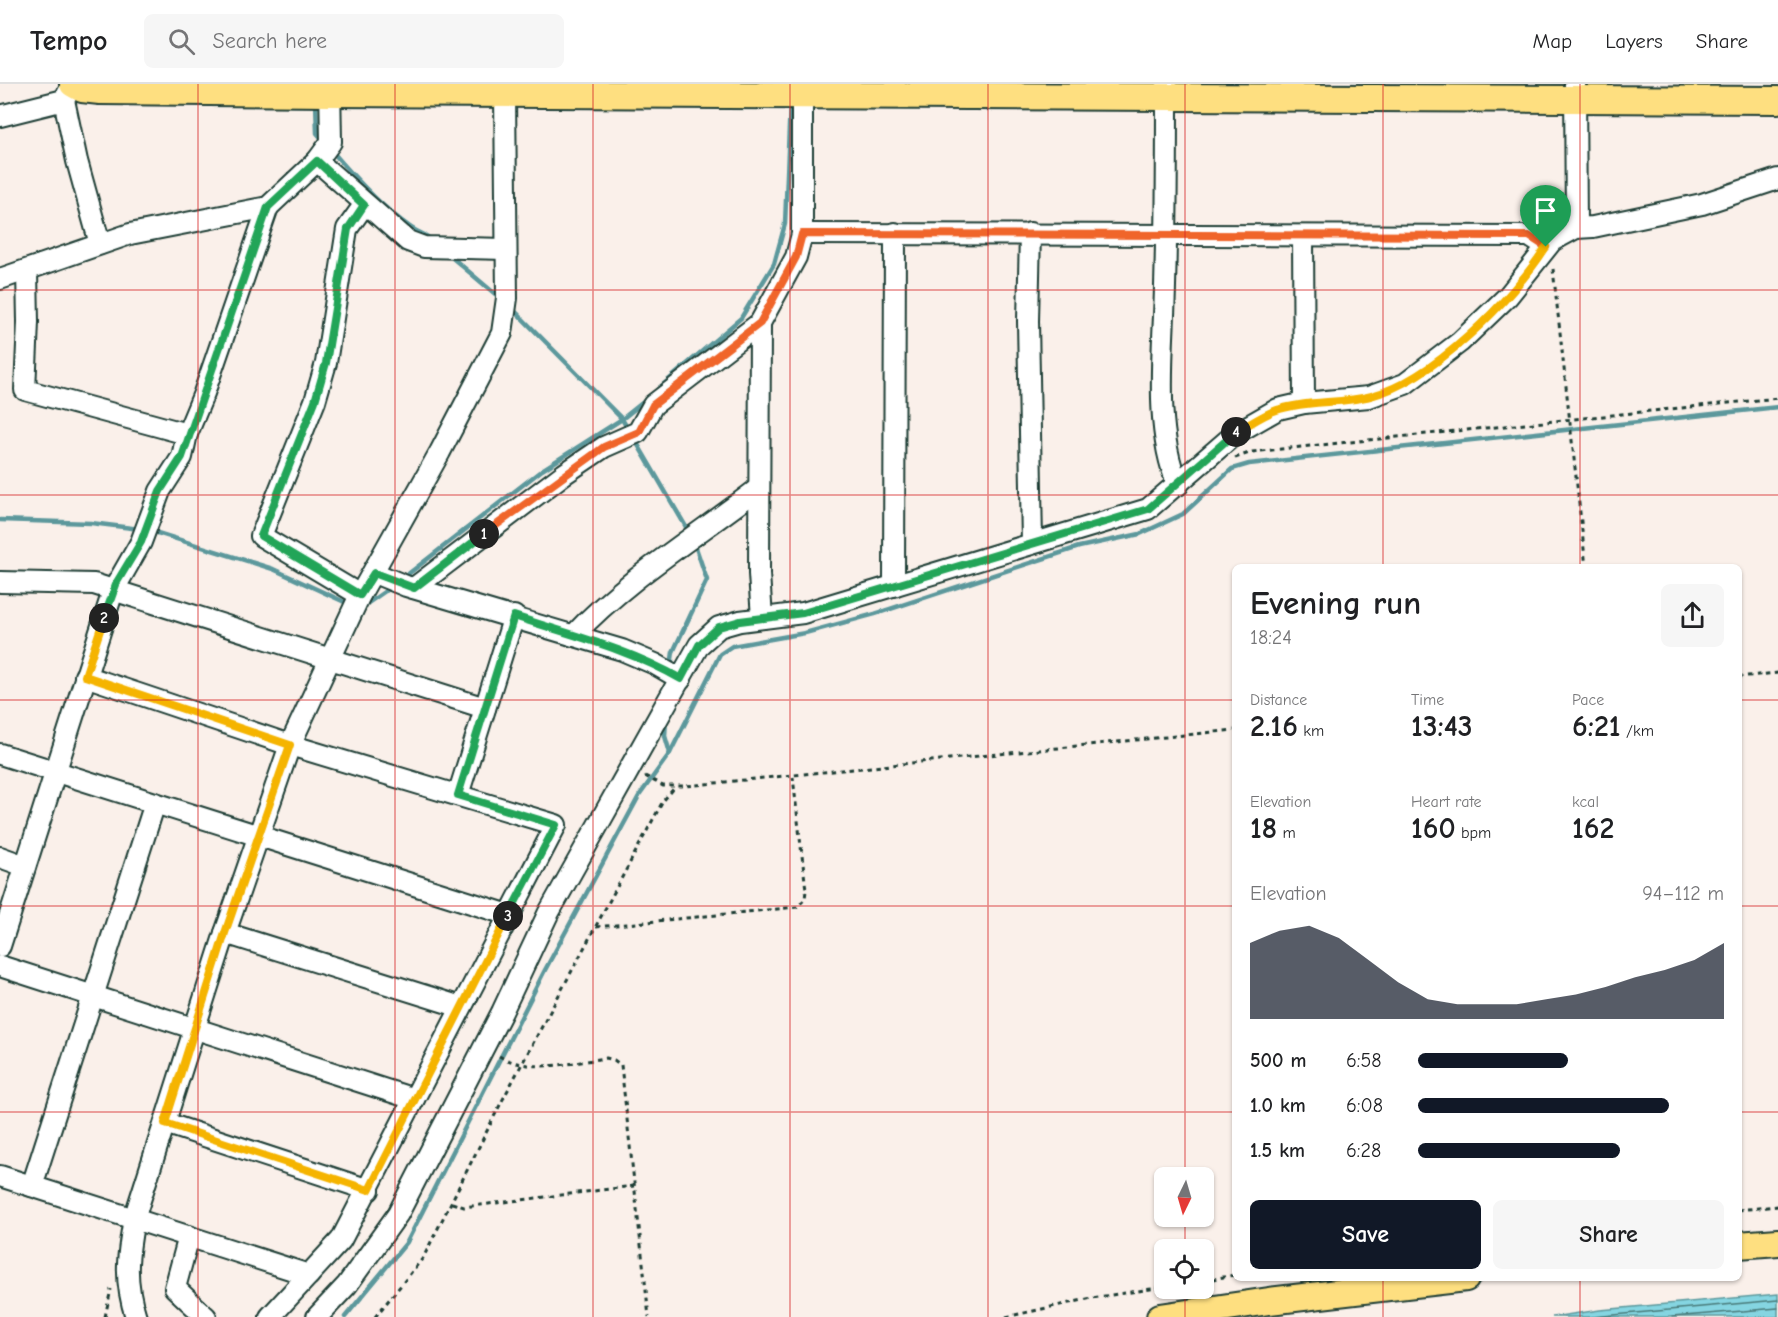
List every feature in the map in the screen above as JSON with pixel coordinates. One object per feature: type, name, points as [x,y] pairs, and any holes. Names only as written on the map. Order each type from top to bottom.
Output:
[{"type":"main road","points":[[70,90],[460,89],[506,94],[579,89],[1575,91],[1778,100]]},
{"type":"main road","points":[[1742,1245],[1778,1242]]},
{"type":"main road","points":[[1160,1317],[1269,1301],[1440,1281]]},
{"type":"street","points":[[0,946],[113,591],[141,542],[160,491],[182,457],[187,434],[212,371],[268,207],[317,161],[331,142],[330,89]]},
{"type":"street","points":[[414,588],[564,474],[604,447],[639,432],[653,405],[760,323],[796,257],[802,234],[802,89]]},
{"type":"street","points":[[0,116],[70,90],[76,161],[100,244]]},
{"type":"street","points":[[1167,91],[1163,382],[1165,445],[1168,461],[1178,485]]},
{"type":"street","points":[[1575,91],[1576,228]]},
{"type":"street","points":[[136,1317],[126,1281],[127,1254],[134,1219],[225,933],[290,745],[360,595],[374,573],[502,333],[507,298],[506,94]]},
{"type":"street","points":[[317,161],[364,205],[408,241],[424,247],[506,249]]},
{"type":"street","points":[[317,1317],[347,1285],[398,1214],[548,914],[699,645],[709,634],[719,627],[762,618],[803,613],[1148,509],[1236,433],[1278,409],[1304,403],[1369,397],[1405,384],[1477,327],[1532,270],[1552,241],[1576,228],[1593,228],[1678,210],[1778,179]]},
{"type":"street","points":[[360,595],[261,536],[315,401],[326,363],[348,229],[364,205]]},
{"type":"street","points":[[0,279],[100,244],[153,229],[268,207]]},
{"type":"street","points":[[894,586],[895,233]]},
{"type":"street","points":[[1029,233],[1028,345],[1032,543]]},
{"type":"street","points":[[802,234],[1529,236],[1546,247]]},
{"type":"street","points":[[1303,236],[1304,403]]},
{"type":"street","points":[[27,271],[28,322],[25,390],[187,434]]},
{"type":"street","points":[[760,323],[759,584],[762,618]]},
{"type":"street","points":[[573,636],[586,621],[646,573],[759,488]]},
{"type":"street","points":[[374,573],[414,588],[622,650],[656,664],[681,679]]},
{"type":"street","points":[[0,583],[94,584],[485,708]]},
{"type":"street","points":[[458,795],[514,616]]},
{"type":"street","points":[[85,676],[290,745],[556,825],[342,1240],[270,1317]]},
{"type":"street","points":[[0,753],[509,915]]},
{"type":"street","points":[[32,1186],[155,803]]},
{"type":"street","points":[[0,857],[25,866]]},
{"type":"street","points":[[225,933],[461,1007]]},
{"type":"street","points":[[0,966],[414,1099]]},
{"type":"street","points":[[165,1123],[369,1190]]},
{"type":"street","points":[[0,1176],[309,1275]]},
{"type":"street","points":[[189,1236],[175,1288],[206,1317]]},
{"type":"path","points":[[1546,247],[1552,262],[1586,564]]},
{"type":"path","points":[[1230,459],[1252,452],[1571,417],[1778,398]]},
{"type":"path","points":[[1742,677],[1778,673]]},
{"type":"path","points":[[631,767],[663,786],[676,786],[793,777],[1232,730]]},
{"type":"path","points":[[596,927],[797,908],[805,899],[806,890],[793,777]]},
{"type":"path","points":[[375,1317],[423,1258],[521,1066],[663,801],[676,786]]},
{"type":"path","points":[[484,1044],[495,1054],[521,1066],[606,1058],[615,1060],[621,1065],[649,1317]]},
{"type":"path","points":[[452,1203],[464,1207],[635,1186]]},
{"type":"path","points":[[1742,1210],[1778,1206]]},
{"type":"path","points":[[1214,1279],[1232,1275]]},
{"type":"path","points":[[1006,1317],[1154,1289]]},
{"type":"water","points":[[1778,1294],[1778,1317],[1552,1317],[1600,1310]]},
{"type":"waterway","points":[[316,102],[317,133],[324,141]]},
{"type":"waterway","points":[[658,389],[741,318],[774,264],[785,224],[790,102]]},
{"type":"waterway","points":[[331,150],[389,211],[434,242]]},
{"type":"waterway","points":[[449,255],[500,298]]},
{"type":"waterway","points":[[511,307],[622,419],[629,431]]},
{"type":"waterway","points":[[403,578],[542,470],[622,419],[647,399]]},
{"type":"waterway","points":[[345,1317],[407,1242],[545,970],[639,796],[670,753],[720,654],[732,646],[805,633],[875,614],[1079,547],[1140,534],[1183,514],[1232,469],[1249,464],[1778,407]]},
{"type":"waterway","points":[[634,438],[689,532]]},
{"type":"waterway","points":[[0,520],[91,523],[140,529]]},
{"type":"waterway","points":[[151,531],[273,569],[351,605]]},
{"type":"waterway","points":[[671,667],[673,652],[707,580],[694,542]]},
{"type":"waterway","points":[[361,608],[391,587]]},
{"type":"waterway","points":[[666,720],[665,736],[670,753]]},
{"type":"route","points":[[317,161],[364,205],[352,218],[344,244],[326,363],[315,401],[282,478],[261,536],[269,543],[360,595],[374,573],[414,588],[564,474],[604,447],[639,432],[653,405],[760,323],[796,257],[802,234],[1529,236],[1546,247],[1532,270],[1477,327],[1405,384],[1369,397],[1304,403],[1278,409],[1236,433],[1155,506],[1120,519],[1032,543],[803,613],[740,621],[719,627],[699,645],[681,679],[656,664],[622,650],[514,616],[458,795],[556,825],[369,1190],[165,1123],[257,836],[290,745],[85,676],[113,591],[141,542],[148,518],[160,491],[182,457],[187,434],[204,393],[268,207],[317,161]]}]
